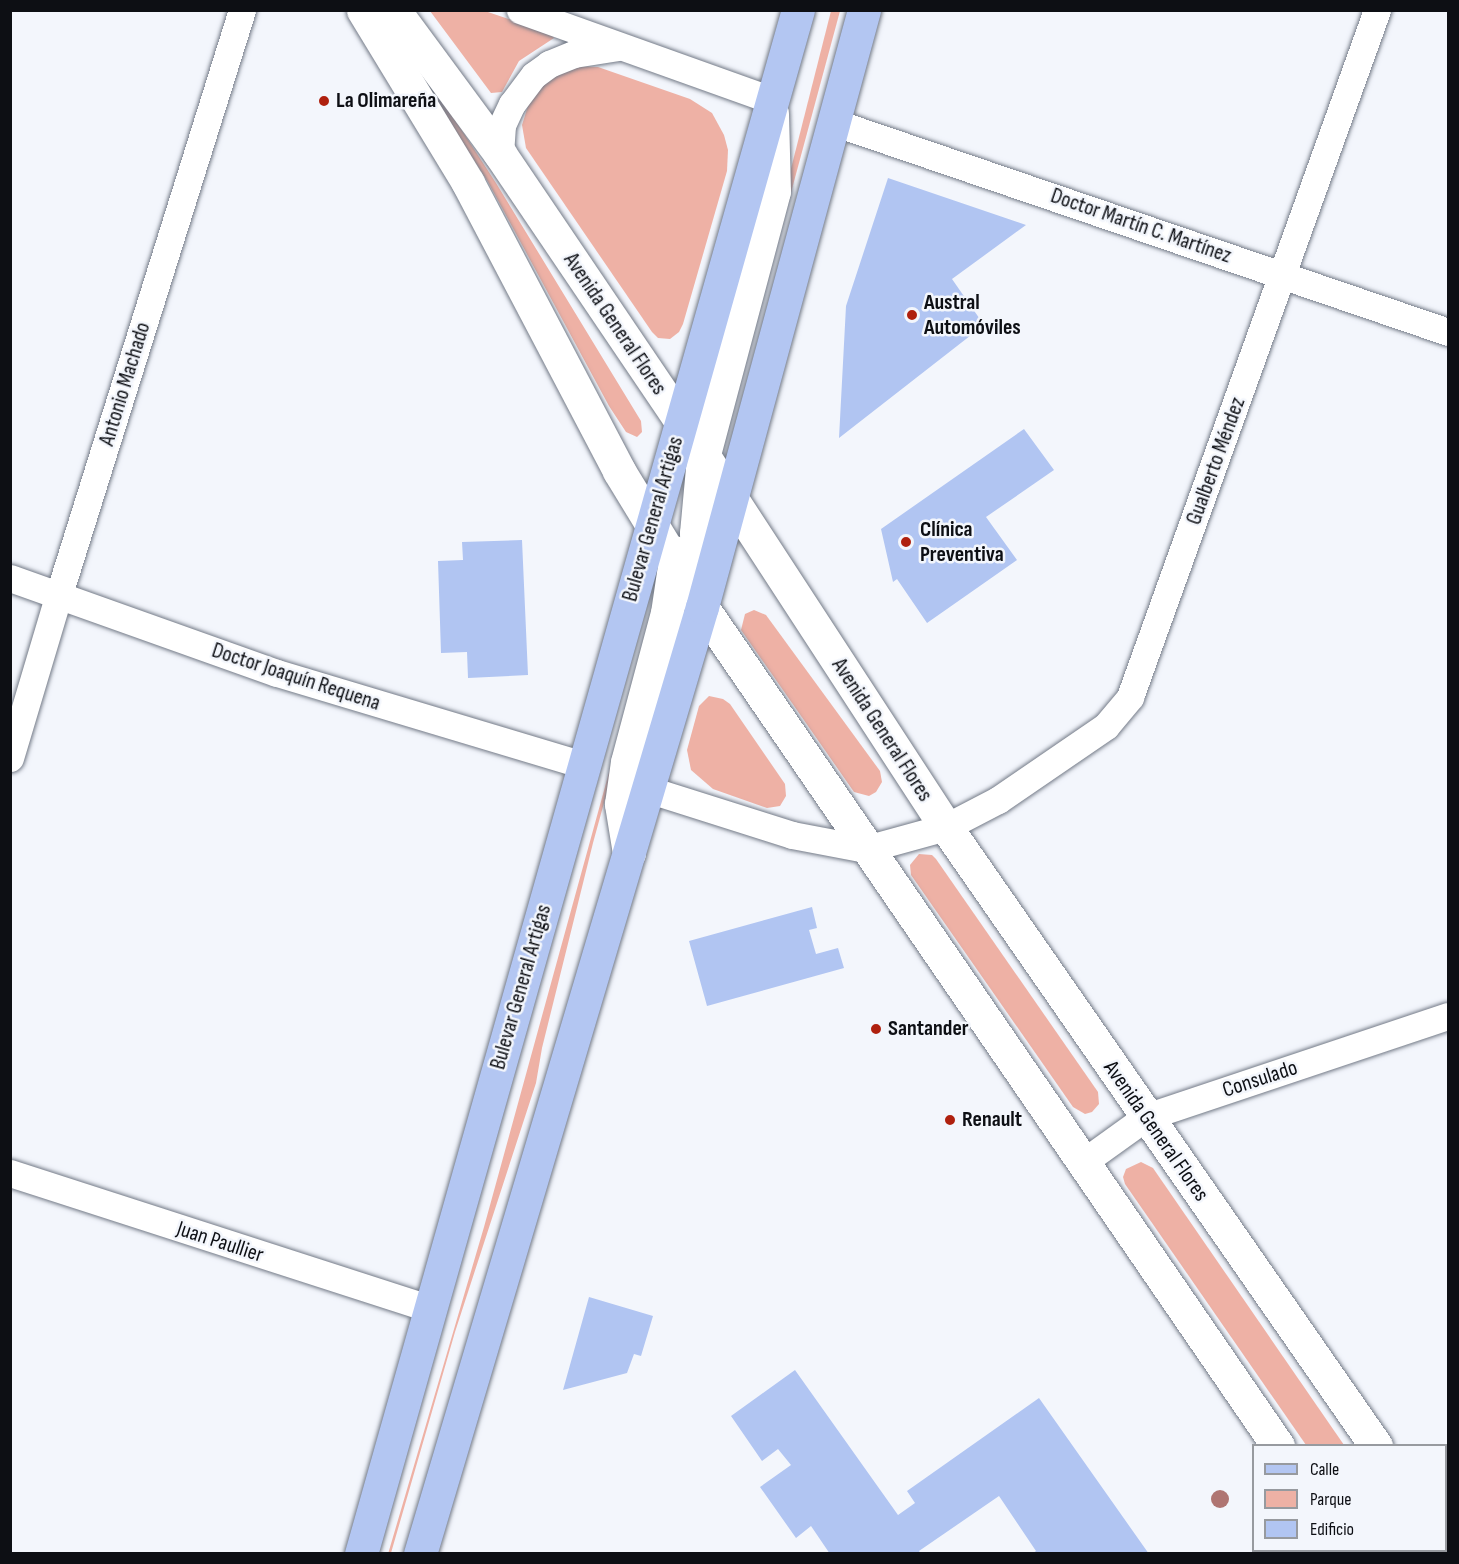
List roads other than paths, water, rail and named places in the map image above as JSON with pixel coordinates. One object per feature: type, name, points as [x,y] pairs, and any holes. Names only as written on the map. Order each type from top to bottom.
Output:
[{"type":"main road","points":[[363,10],[468,183],[619,471],[702,606],[866,849],[1277,1444]]},
{"type":"main road","name":"Avenida General Flores","points":[[394,10],[500,154],[681,421],[703,458],[946,827],[1375,1444]]},
{"type":"main road","name":"Bulevar General Artigas","points":[[361,1554],[651,522],[798,10]]},
{"type":"main road","name":"Bulevar General Artigas","points":[[420,1554],[702,606],[864,10]]},
{"type":"main road","name":"Bulevar General Artigas","points":[[702,606],[696,533],[703,458],[774,191],[771,100]]},
{"type":"main road","name":"Bulevar General Artigas","points":[[629,854],[621,804],[627,762],[667,613],[682,519],[685,468],[681,421]]},
{"type":"street","name":"Antonio Machado","points":[[10,758],[242,10]]},
{"type":"street","points":[[520,10],[771,100]]},
{"type":"street","name":"Gualberto Méndez","points":[[946,827],[998,800],[1106,726],[1130,697],[1284,274],[1377,10]]},
{"type":"street","points":[[500,154],[502,125],[512,104],[534,75],[549,64],[574,54],[622,47]]},
{"type":"street","name":"Doctor Martín C. Martínez","points":[[833,122],[1449,332]]},
{"type":"street","name":"Doctor Joaquín Requena","points":[[10,578],[277,673],[584,765]]},
{"type":"street","points":[[647,789],[792,835],[866,849],[946,827]]},
{"type":"street","name":"Consulado","points":[[1082,1163],[1146,1117],[1449,1016]]},
{"type":"street","name":"Juan Paullier","points":[[10,1173],[430,1310]]},
{"type":"place","name":"La Olimareña","points":[[324,101]]},
{"type":"place","name":"Austral Automóviles","points":[[912,315]]},
{"type":"place","name":"Clínica Preventiva","points":[[906,542]]},
{"type":"place","name":"Santander","points":[[876,1029]]},
{"type":"place","name":"Renault","points":[[950,1120]]}]
